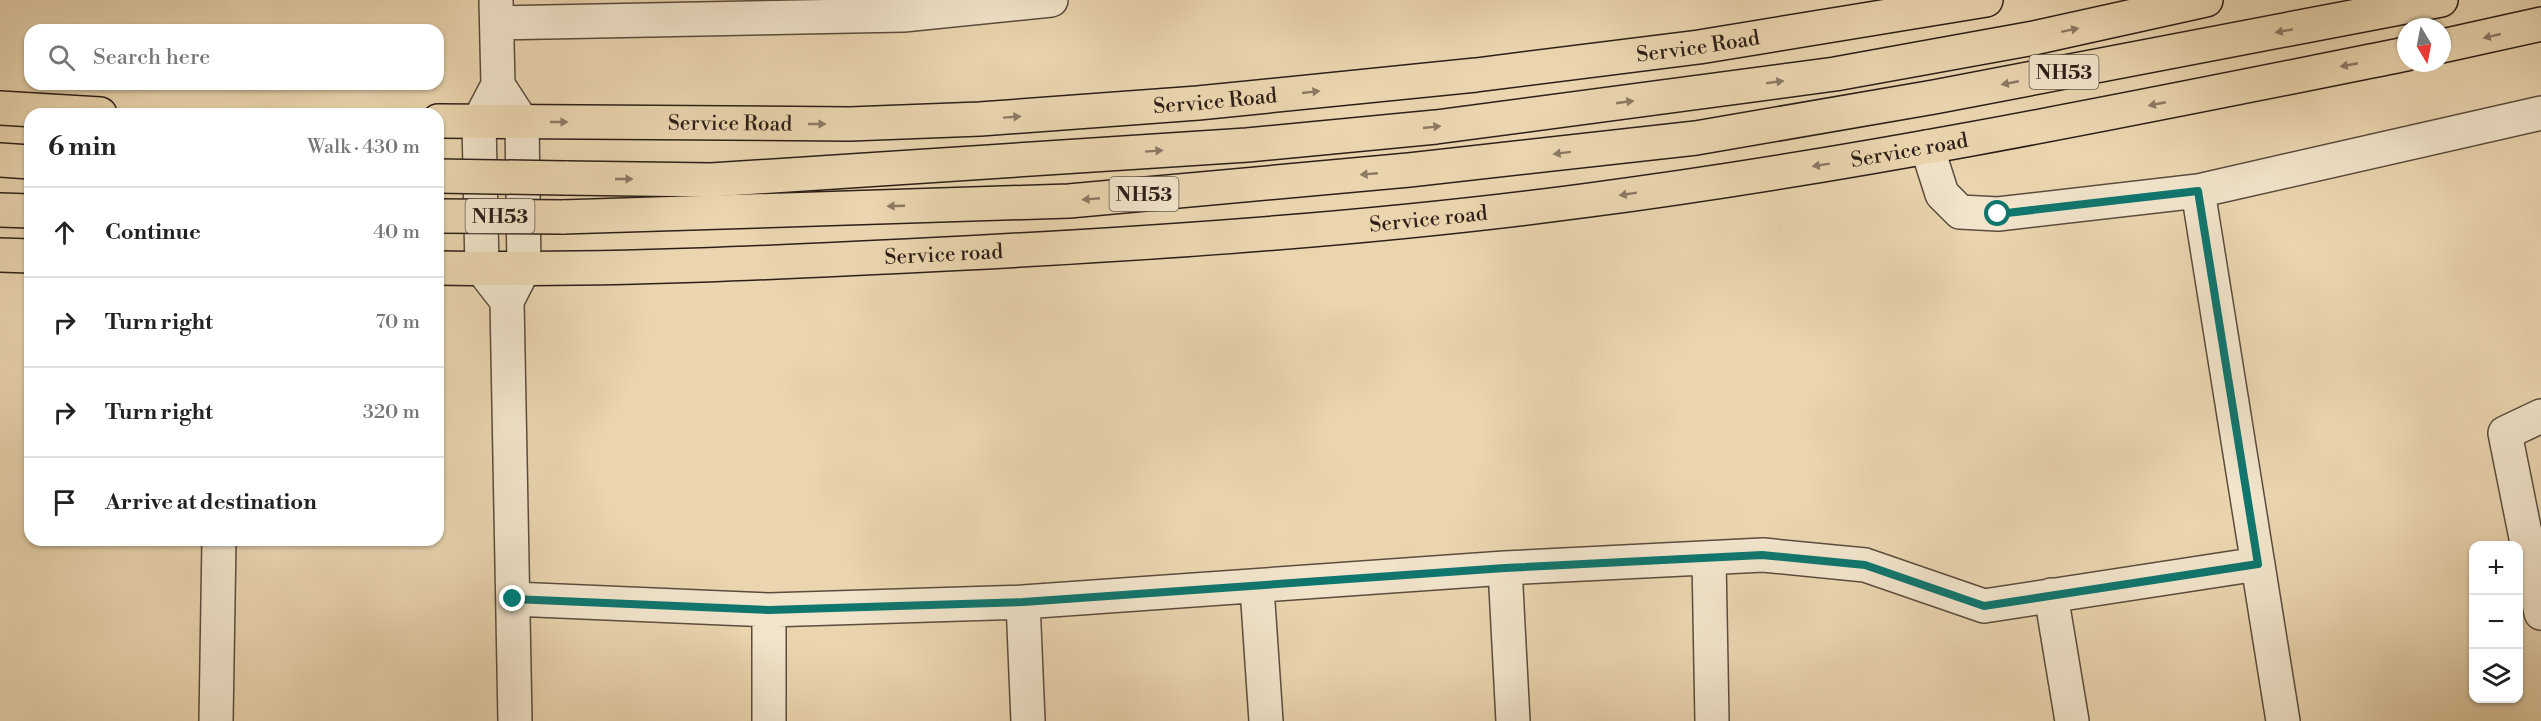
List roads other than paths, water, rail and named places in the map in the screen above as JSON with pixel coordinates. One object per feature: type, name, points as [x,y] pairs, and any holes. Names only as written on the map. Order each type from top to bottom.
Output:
[{"type":"highway","name":"Service Road","points":[[444,121],[850,124],[980,119],[1198,103],[1476,75],[1699,47],[1986,0]]},
{"type":"highway","name":"NH53","points":[[444,176],[746,177],[1247,145],[1436,127],[1835,74],[2034,38],[2206,0]]},
{"type":"highway","name":"NH53","points":[[444,216],[561,217],[1069,201],[1409,171],[1685,139],[1934,97],[2441,0]]},
{"type":"highway","points":[[2451,44],[2541,24]]},
{"type":"highway","name":"Service road","points":[[444,268],[759,264],[1120,244],[1347,227],[1582,201],[1927,147],[2397,56]]},
{"type":"highway","points":[[0,108],[24,109]]},
{"type":"highway","points":[[0,160],[24,162]]},
{"type":"highway","points":[[0,210],[24,211]]},
{"type":"highway","points":[[0,255],[24,256]]},
{"type":"street","points":[[507,302],[482,269],[479,121],[498,85],[496,11],[903,15],[1051,0]]},
{"type":"street","points":[[498,85],[522,122],[524,268],[507,302],[515,721]]},
{"type":"street","points":[[1927,147],[1942,194],[1960,212],[1998,214],[2198,191],[2541,113]]},
{"type":"street","points":[[2198,191],[2283,721]]},
{"type":"street","points":[[2541,416],[2505,434],[2541,613]]},
{"type":"street","points":[[216,721],[219,546]]},
{"type":"street","points":[[513,599],[769,610],[1023,602],[1257,588],[1505,568],[1762,555],[1865,565],[1984,606],[2258,564]]},
{"type":"street","points":[[1709,559],[1712,721]]},
{"type":"street","points":[[1505,568],[1513,721]]},
{"type":"street","points":[[1257,588],[1266,721]]},
{"type":"street","points":[[2051,595],[2072,721]]},
{"type":"street","points":[[1023,602],[1028,721]]},
{"type":"street","points":[[769,610],[769,721]]}]
